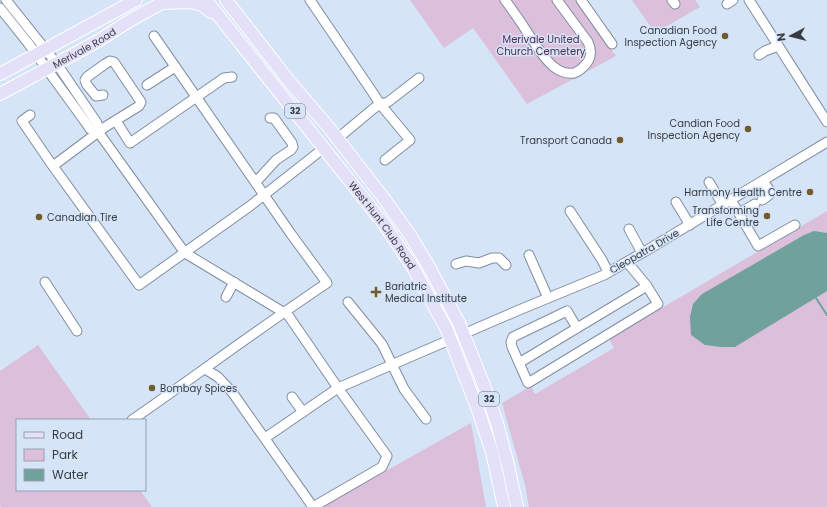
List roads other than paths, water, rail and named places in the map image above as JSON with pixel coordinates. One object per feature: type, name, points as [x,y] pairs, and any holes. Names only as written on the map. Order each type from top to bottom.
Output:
[{"type":"main road","name":"Merivale Road","points":[[0,74],[41,52],[117,5],[136,0]]},
{"type":"main road","name":"West Hunt Club Road","points":[[206,0],[384,224],[402,250],[435,308],[451,340],[478,410],[492,452],[504,507]]},
{"type":"main road","name":"Merivale Road","points":[[0,94],[98,41],[164,1]]},
{"type":"main road","points":[[164,1],[196,3],[202,5],[222,20]]},
{"type":"main road","name":"West Hunt Club Road","points":[[229,2],[385,200],[410,235],[429,267],[459,323],[484,383],[497,423],[517,507]]},
{"type":"main road","points":[[324,148],[337,139]]},
{"type":"street","points":[[6,0],[52,66],[88,127],[99,133],[185,253],[288,315],[387,456],[382,467],[313,507],[232,392],[218,377],[205,369]]},
{"type":"street","points":[[310,0],[380,104],[410,140],[385,160]]},
{"type":"street","points":[[505,0],[545,59],[554,67],[565,73],[578,72],[586,65],[590,57],[590,48],[588,42],[558,0]]},
{"type":"street","points":[[581,0],[612,44]]},
{"type":"street","points":[[749,0],[827,122]]},
{"type":"street","points":[[0,8],[28,43],[41,52]]},
{"type":"street","points":[[133,419],[283,312],[327,283],[154,36]]},
{"type":"street","points":[[760,55],[765,51],[778,46]]},
{"type":"street","points":[[53,166],[139,106],[141,102],[114,62],[110,61],[85,80],[96,96],[103,95]]},
{"type":"street","points":[[147,85],[175,67]]},
{"type":"street","points":[[116,121],[130,143],[224,78],[232,77]]},
{"type":"street","points":[[337,139],[380,104],[388,102],[418,78]]},
{"type":"street","points":[[30,115],[22,121],[139,285],[264,195],[324,148]]},
{"type":"street","points":[[256,182],[276,160],[292,150],[293,147],[292,143],[274,118],[270,118]]},
{"type":"street","name":"Cleopatra Drive","points":[[265,438],[338,388],[608,272],[628,262],[827,142]]},
{"type":"street","points":[[739,213],[769,195],[770,191],[763,181]]},
{"type":"street","points":[[709,182],[739,213],[758,246],[795,225]]},
{"type":"street","points":[[676,202],[690,225]]},
{"type":"street","points":[[570,210],[608,272]]},
{"type":"street","points":[[629,229],[642,253]]},
{"type":"street","points":[[529,255],[548,298]]},
{"type":"street","points":[[456,264],[466,261],[479,263],[492,258],[499,258],[506,265]]},
{"type":"street","points":[[577,328],[568,311],[513,337],[511,342],[512,347],[528,383],[658,304],[647,286],[628,262]]},
{"type":"street","points":[[45,282],[77,331]]},
{"type":"street","points":[[226,297],[234,282]]},
{"type":"street","points":[[519,363],[647,286]]},
{"type":"street","points":[[348,302],[382,344],[404,389],[426,419]]},
{"type":"street","points":[[292,397],[302,412]]},
{"type":"water","points":[[814,231],[827,233],[827,291],[735,347],[705,345],[691,335],[690,317],[693,304],[702,294],[804,235]]},
{"type":"waterway","points":[[816,298],[827,315]]},
{"type":"place","name":"Canadian Food Inspection Agency","points":[[725,36]]},
{"type":"place","name":"Candian Food Inspection Agency","points":[[748,129]]},
{"type":"place","name":"Transport Canada","points":[[620,140]]},
{"type":"place","name":"Harmony Health Centre","points":[[810,192]]},
{"type":"place","name":"Transforming Life Centre","points":[[767,216]]},
{"type":"place","name":"Canadian Tire","points":[[39,217]]},
{"type":"place","name":"Bariatric Medical Institute","points":[[376,292]]},
{"type":"place","name":"Bombay Spices","points":[[152,388]]},
{"type":"park label","name":"Merivale United Church Cemetery","points":[[541,44]]}]
